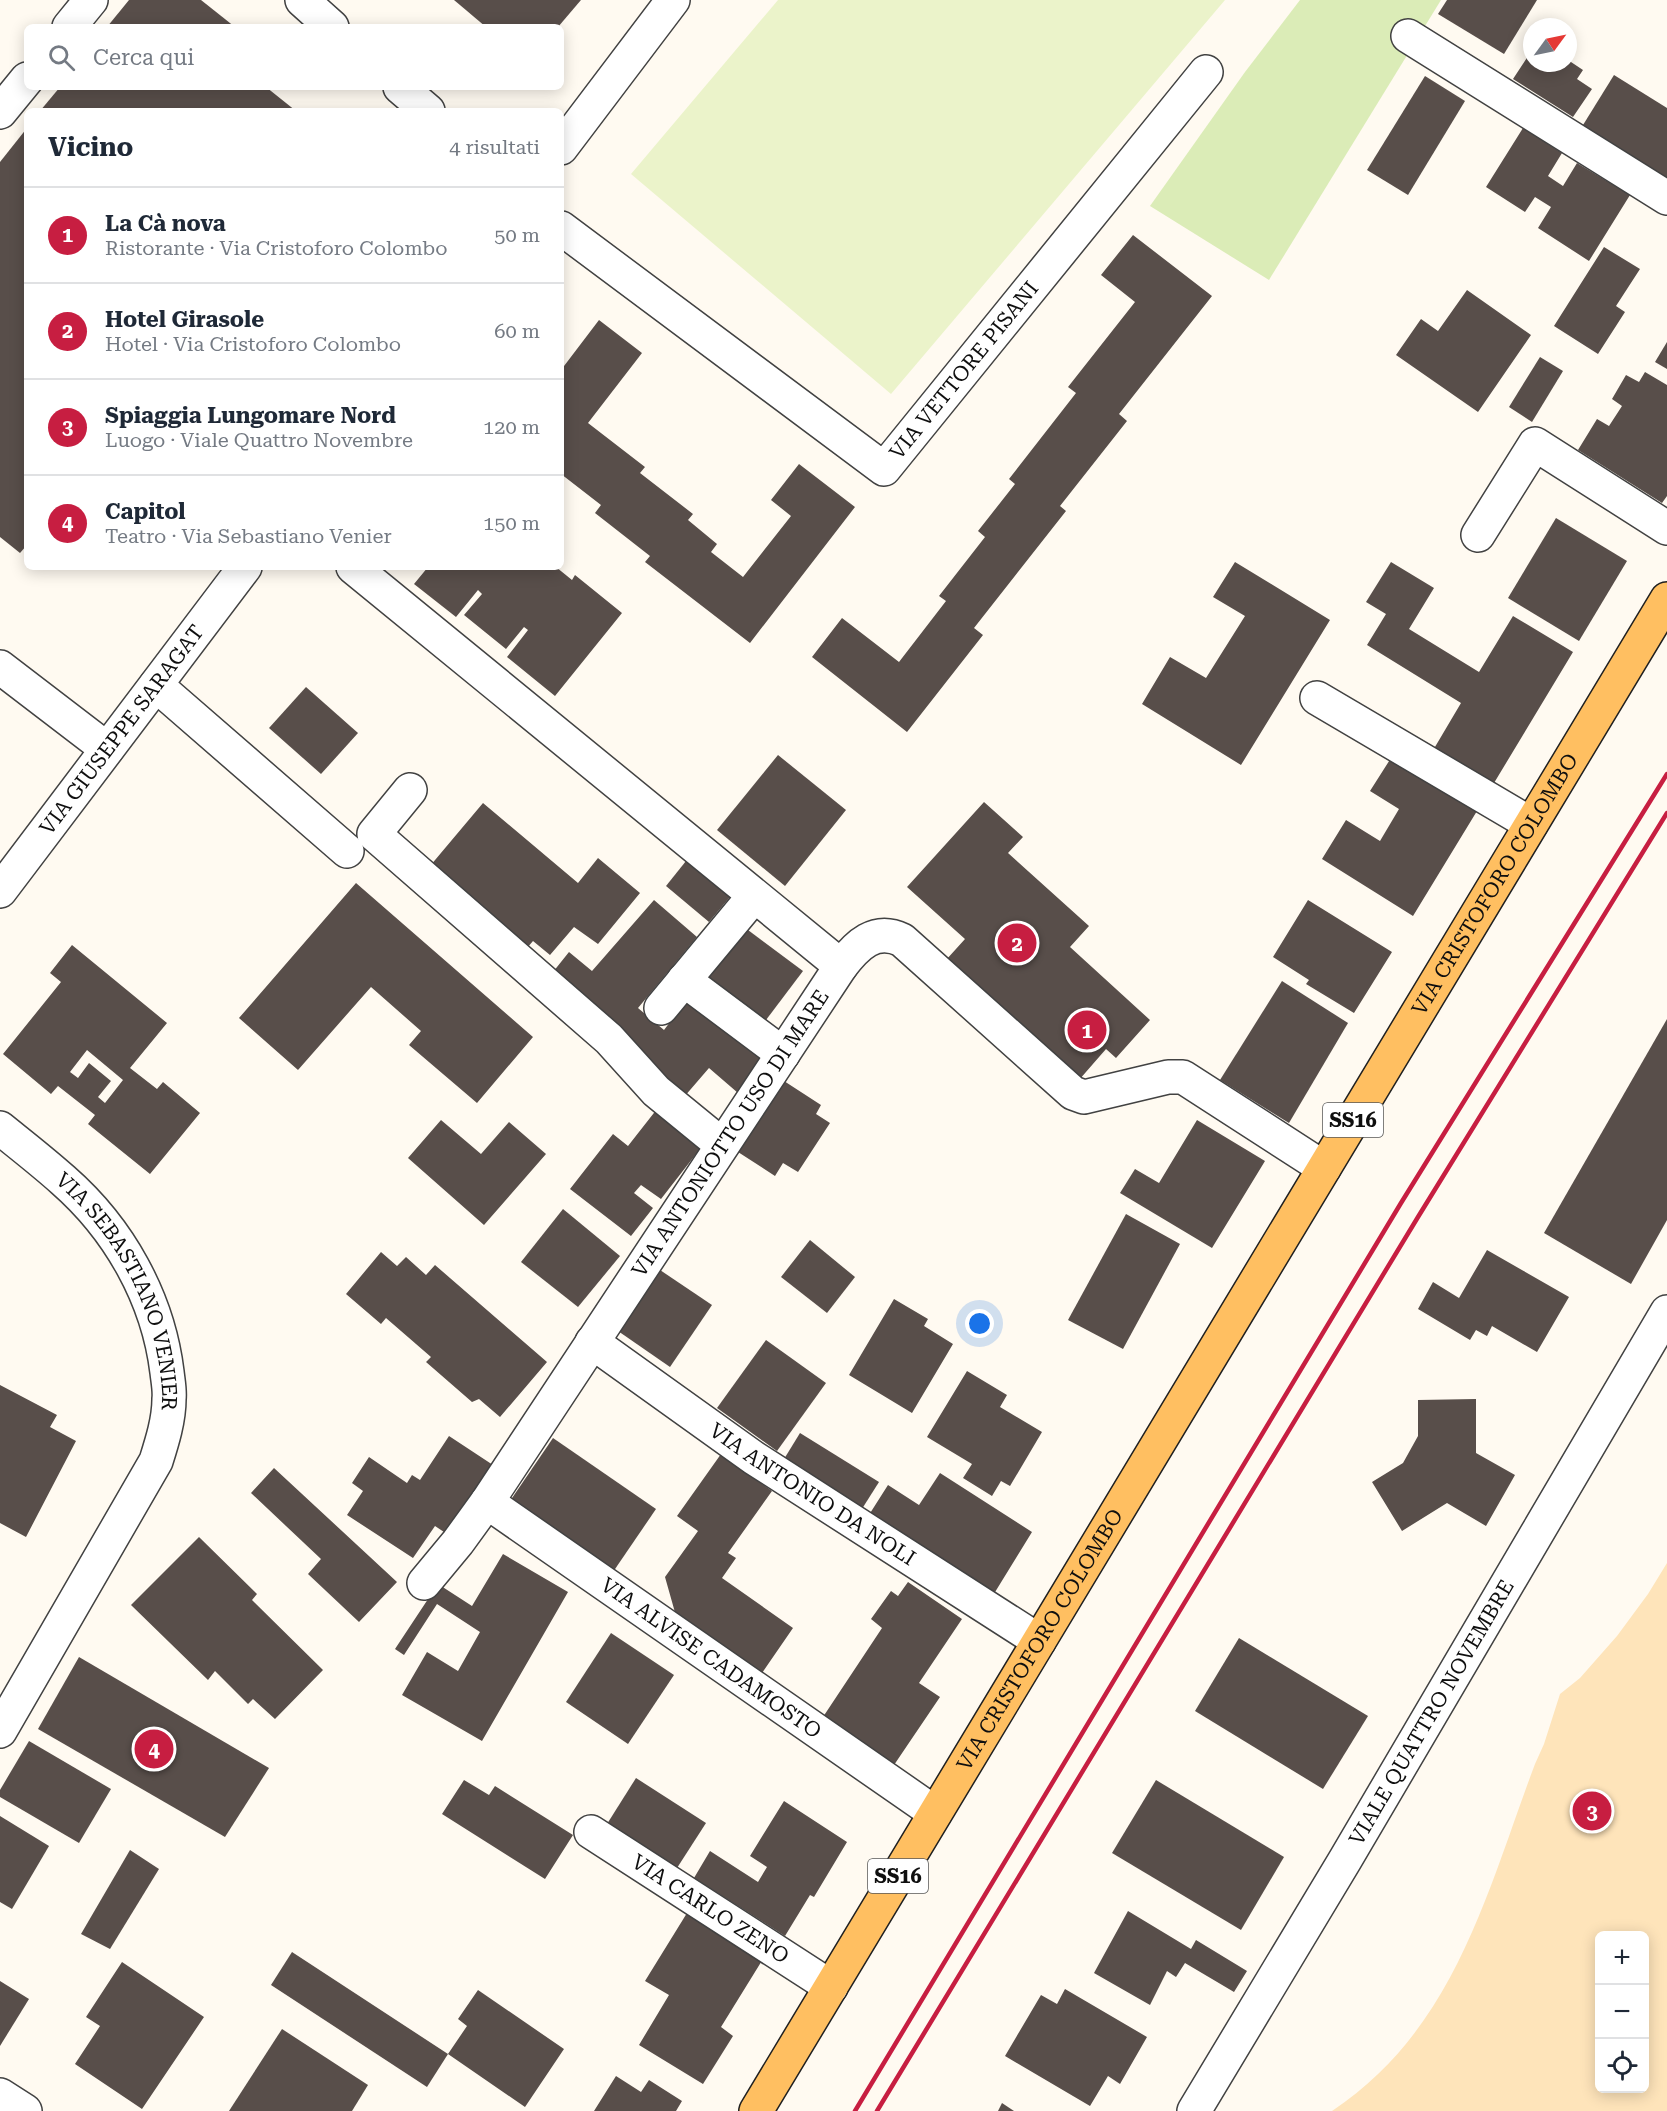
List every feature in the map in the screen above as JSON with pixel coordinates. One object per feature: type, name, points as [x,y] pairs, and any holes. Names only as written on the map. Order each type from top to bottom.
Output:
[{"type":"main road","name":"VIA CRISTOFORO COLOMBO","points":[[756,2111],[1667,599]]},
{"type":"street","points":[[71,24],[90,0]]},
{"type":"street","points":[[302,0],[329,24]]},
{"type":"street","points":[[564,144],[673,0]]},
{"type":"street","points":[[1408,36],[1667,198]]},
{"type":"street","name":"VIA VETTORE PISANI","points":[[564,230],[884,469],[1206,72]]},
{"type":"street","points":[[0,112],[24,83]]},
{"type":"street","points":[[404,90],[424,108]]},
{"type":"street","points":[[1478,535],[1535,444],[1667,528]]},
{"type":"street","name":"VIA GIUSEPPE SARAGAT","points":[[0,891],[243,570]]},
{"type":"street","points":[[357,570],[841,966]]},
{"type":"street","points":[[0,667],[107,749]]},
{"type":"street","points":[[156,685],[347,850]]},
{"type":"street","points":[[1317,698],[1531,824]]},
{"type":"street","points":[[410,790],[374,834],[609,1039],[656,1091],[722,1145]]},
{"type":"street","points":[[661,1008],[754,896]]},
{"type":"street","name":"VIA ANTONIOTTO USO DI MARE","points":[[592,1342],[841,966],[853,951],[866,941],[880,935],[891,935],[913,948],[1073,1093],[1084,1097],[1168,1077],[1183,1077],[1324,1168]]},
{"type":"street","points":[[684,980],[783,1054]]},
{"type":"street","name":"VIA SEBASTIANO VENIER","points":[[0,1128],[65,1181],[96,1215],[123,1251],[143,1285],[156,1318],[165,1359],[170,1399],[164,1435],[156,1461],[0,1731]]},
{"type":"street","name":"VIALE QUATTRO NOVEMBRE","points":[[1194,2111],[1317,1908],[1667,1312]]},
{"type":"street","points":[[424,1583],[487,1502],[592,1342]]},
{"type":"street","name":"VIA ANTONIO DA NOLI","points":[[592,1342],[754,1458],[1039,1641]]},
{"type":"street","name":"VIA ALVISE CADAMOSTO","points":[[487,1502],[935,1813]]},
{"type":"street","name":"VIA CARLO ZENO","points":[[591,1832],[831,1987]]},
{"type":"street","points":[[0,2095],[25,2111]]},
{"type":"green space","points":[[778,0],[1225,0],[891,394],[631,174]]},
{"type":"green space","points":[[1300,0],[1441,0],[1269,280],[1150,206],[1245,72]]},
{"type":"sand","points":[[1667,1563],[1667,2111],[1332,2111],[1374,2078],[1409,2040],[1437,1999],[1482,1909],[1544,1744],[1560,1694],[1580,1678],[1617,1636],[1648,1594]]},
{"type":"building","points":[[129,0],[201,0],[231,24],[109,24]]},
{"type":"building","points":[[454,0],[581,0],[561,24],[482,24]]},
{"type":"building","points":[[1447,0],[1537,0],[1526,18],[1523,18],[1523,23],[1504,54],[1438,14]]},
{"type":"building","points":[[1523,64],[1523,72],[1577,72],[1577,66],[1583,70],[1577,79],[1592,89],[1573,117],[1513,79]]},
{"type":"building","points":[[1614,75],[1667,108],[1667,178],[1583,125]]},
{"type":"building","points":[[1425,76],[1465,101],[1408,195],[1367,170]]},
{"type":"building","points":[[58,90],[270,90],[292,108],[42,108]]},
{"type":"building","points":[[1523,128],[1562,153],[1548,176],[1563,186],[1577,163],[1630,195],[1589,261],[1538,228],[1551,207],[1535,197],[1525,212],[1486,187]]},
{"type":"building","points":[[24,132],[24,548],[20,553],[0,537],[0,162]]},
{"type":"building","points":[[1133,235],[1212,296],[1119,414],[1127,421],[1060,506],[1066,511],[974,628],[983,635],[907,732],[812,657],[842,618],[899,662],[946,601],[939,596],[985,537],[978,531],[1015,484],[1009,479],[1076,393],[1068,387],[1135,302],[1101,275]]},
{"type":"building","points":[[1604,247],[1640,269],[1616,306],[1625,312],[1598,354],[1554,326]]},
{"type":"building","points":[[1467,290],[1531,335],[1478,412],[1396,355],[1421,319],[1438,331]]},
{"type":"building","points":[[599,320],[642,353],[588,423],[645,467],[640,473],[693,514],[688,520],[717,544],[711,552],[743,577],[791,516],[771,500],[799,464],[855,507],[750,643],[645,562],[650,556],[595,513],[601,505],[564,476],[564,366]]},
{"type":"building","points":[[1667,342],[1667,369],[1655,362]]},
{"type":"building","points":[[1540,357],[1563,371],[1532,422],[1509,407]]},
{"type":"building","points":[[1645,372],[1667,385],[1667,496],[1662,503],[1578,450],[1597,419],[1609,426],[1622,406],[1612,399],[1626,375],[1639,382]]},
{"type":"building","points":[[1556,518],[1627,561],[1579,641],[1508,598]]},
{"type":"building","points":[[1235,562],[1330,620],[1241,765],[1142,704],[1170,657],[1206,678],[1245,616],[1213,597]]},
{"type":"building","points":[[1391,562],[1434,588],[1409,629],[1479,672],[1513,616],[1573,652],[1491,788],[1432,752],[1461,703],[1367,645],[1386,614],[1366,602]]},
{"type":"building","points":[[426,570],[560,570],[572,580],[575,575],[622,613],[555,696],[507,657],[528,630],[524,627],[506,649],[464,615],[482,594],[478,590],[456,617],[414,584]]},
{"type":"building","points":[[306,687],[358,733],[321,774],[269,728]]},
{"type":"building","points":[[778,755],[846,810],[785,886],[717,830]]},
{"type":"building","points":[[1391,758],[1477,811],[1413,916],[1322,859],[1346,820],[1380,841],[1399,809],[1370,791]]},
{"type":"building","points":[[984,802],[1023,837],[1008,853],[1089,926],[1070,947],[1150,1020],[1116,1058],[1106,1049],[1079,1080],[946,960],[965,939],[907,887]]},
{"type":"building","points":[[483,803],[578,883],[598,858],[640,893],[598,944],[574,927],[550,955],[533,941],[527,948],[430,866]]},
{"type":"building","points":[[686,861],[730,897],[709,922],[666,886]]},
{"type":"building","points":[[356,883],[533,1037],[477,1103],[409,1045],[421,1031],[371,987],[298,1070],[239,1018]]},
{"type":"building","points":[[654,900],[697,937],[638,1008],[664,1030],[689,997],[765,1056],[738,1093],[709,1068],[684,1097],[549,977],[569,952],[592,971]]},
{"type":"building","points":[[1308,900],[1392,952],[1354,1013],[1306,984],[1309,980],[1273,957]]},
{"type":"building","points":[[744,927],[803,971],[763,1024],[704,981]]},
{"type":"building","points":[[72,945],[167,1023],[130,1068],[157,1089],[163,1082],[200,1113],[150,1174],[88,1124],[95,1115],[58,1086],[51,1094],[3,1054],[61,982],[50,973]],"holes":[[[87,1050],[123,1080],[105,1103],[98,1097],[111,1081],[89,1063],[78,1078],[70,1072]]]},
{"type":"building","points":[[1282,981],[1348,1023],[1289,1123],[1220,1080]]},
{"type":"building","points":[[1667,1019],[1667,1220],[1631,1284],[1544,1233]]},
{"type":"building","points":[[784,1081],[821,1105],[816,1114],[830,1123],[798,1172],[783,1163],[775,1176],[738,1152]]},
{"type":"building","points":[[657,1109],[703,1145],[661,1199],[641,1185],[634,1193],[653,1208],[631,1236],[570,1189],[613,1134],[628,1146]]},
{"type":"building","points":[[441,1120],[481,1154],[509,1122],[546,1154],[484,1225],[408,1158]]},
{"type":"building","points":[[1197,1120],[1265,1161],[1212,1248],[1120,1193],[1135,1169],[1159,1183]]},
{"type":"building","points":[[563,1209],[620,1256],[578,1307],[521,1262]]},
{"type":"building","points":[[1126,1214],[1180,1244],[1123,1349],[1068,1320]]},
{"type":"building","points":[[810,1240],[855,1277],[827,1313],[781,1277]]},
{"type":"building","points":[[1487,1250],[1569,1297],[1537,1352],[1492,1326],[1487,1336],[1476,1330],[1470,1340],[1418,1309],[1433,1282],[1459,1298]]},
{"type":"building","points":[[381,1252],[397,1266],[406,1257],[426,1275],[435,1265],[547,1362],[500,1417],[479,1399],[472,1402],[426,1362],[431,1357],[386,1318],[381,1324],[346,1294]]},
{"type":"building","points":[[660,1270],[712,1305],[670,1367],[618,1331]]},
{"type":"building","points":[[894,1299],[928,1319],[924,1326],[953,1344],[912,1413],[849,1375]]},
{"type":"building","points":[[766,1340],[826,1383],[777,1451],[717,1408]]},
{"type":"building","points":[[967,1371],[1007,1395],[1000,1407],[1042,1432],[1010,1486],[1001,1481],[992,1496],[963,1478],[972,1464],[927,1437]]},
{"type":"building","points":[[0,1385],[57,1415],[50,1427],[76,1441],[26,1537],[0,1523]]},
{"type":"building","points":[[1476,1399],[1476,1453],[1515,1475],[1486,1526],[1447,1503],[1402,1531],[1372,1482],[1403,1463],[1418,1436],[1418,1400]]},
{"type":"building","points":[[800,1433],[879,1482],[860,1512],[781,1464]]},
{"type":"building","points":[[449,1436],[493,1465],[447,1534],[435,1526],[413,1558],[347,1515],[363,1491],[352,1483],[369,1457],[407,1483],[412,1475],[420,1480]]},
{"type":"building","points":[[553,1438],[656,1509],[613,1572],[510,1501]]},
{"type":"building","points":[[721,1454],[772,1491],[728,1553],[736,1558],[722,1578],[793,1628],[760,1676],[676,1616],[665,1577],[698,1531],[677,1516]]},
{"type":"building","points":[[274,1468],[397,1582],[359,1622],[308,1574],[321,1559],[251,1493]]},
{"type":"building","points":[[940,1473],[1032,1532],[992,1597],[867,1518],[888,1485],[919,1505]]},
{"type":"building","points":[[199,1537],[257,1594],[252,1600],[323,1670],[275,1719],[253,1699],[248,1704],[215,1671],[208,1680],[131,1605]]},
{"type":"building","points":[[503,1554],[568,1592],[482,1741],[402,1695],[427,1652],[458,1671],[480,1632],[437,1604],[404,1655],[395,1649],[438,1584],[472,1606]]},
{"type":"building","points":[[908,1582],[962,1619],[919,1683],[940,1697],[894,1765],[823,1717],[882,1628],[871,1619],[891,1591],[898,1596]]},
{"type":"building","points":[[611,1633],[674,1675],[628,1744],[566,1702]]},
{"type":"building","points":[[1239,1638],[1368,1716],[1323,1789],[1195,1711]]},
{"type":"building","points":[[79,1657],[269,1768],[225,1837],[38,1729]]},
{"type":"building","points":[[29,1741],[111,1789],[79,1843],[0,1797],[0,1790]]},
{"type":"building","points":[[636,1778],[706,1823],[677,1868],[607,1824]]},
{"type":"building","points":[[464,1780],[489,1795],[495,1786],[573,1835],[545,1879],[442,1814]]},
{"type":"building","points":[[1156,1780],[1284,1857],[1241,1930],[1112,1853]]},
{"type":"building","points":[[784,1801],[847,1842],[814,1897],[810,1895],[785,1936],[694,1878],[710,1851],[758,1882],[767,1867],[750,1856]]},
{"type":"building","points":[[0,1816],[49,1846],[12,1909],[0,1902]]},
{"type":"building","points":[[130,1850],[159,1869],[110,1949],[81,1934]]},
{"type":"building","points":[[1128,1911],[1191,1949],[1196,1940],[1247,1971],[1234,1992],[1185,1963],[1176,1977],[1167,1971],[1150,2005],[1094,1973]]},
{"type":"building","points":[[687,1913],[763,1959],[721,2027],[733,2036],[703,2084],[639,2045],[669,1995],[645,1981]]},
{"type":"building","points":[[292,1952],[448,2054],[427,2087],[271,1985]]},
{"type":"building","points":[[122,1962],[204,2017],[142,2109],[75,2064],[100,2026],[86,2017]]},
{"type":"building","points":[[0,1981],[29,1999],[0,2046]]},
{"type":"building","points":[[1065,1989],[1147,2037],[1120,2084],[1108,2076],[1090,2106],[1005,2056],[1041,1995],[1057,2004]]},
{"type":"building","points":[[478,1990],[564,2049],[525,2107],[448,2054],[467,2026],[458,2019]]},
{"type":"building","points":[[282,2029],[368,2085],[352,2111],[229,2111]]},
{"type":"building","points":[[616,2076],[641,2092],[649,2080],[682,2101],[676,2111],[594,2111]]},
{"type":"building","points":[[1002,2103],[1014,2111],[998,2111]]},
{"type":"railway","points":[[855,2111],[1401,1203],[1667,774]]},
{"type":"railway","points":[[877,2111],[1418,1217],[1667,813]]},
{"type":"place","name":"Hotel Girasole","points":[[1017,943]]},
{"type":"place","name":"La Cà nova","points":[[1087,1030]]},
{"type":"place","name":"Capitol","points":[[154,1749]]},
{"type":"place","name":"Spiaggia Lungomare Nord","points":[[1592,1811]]}]
